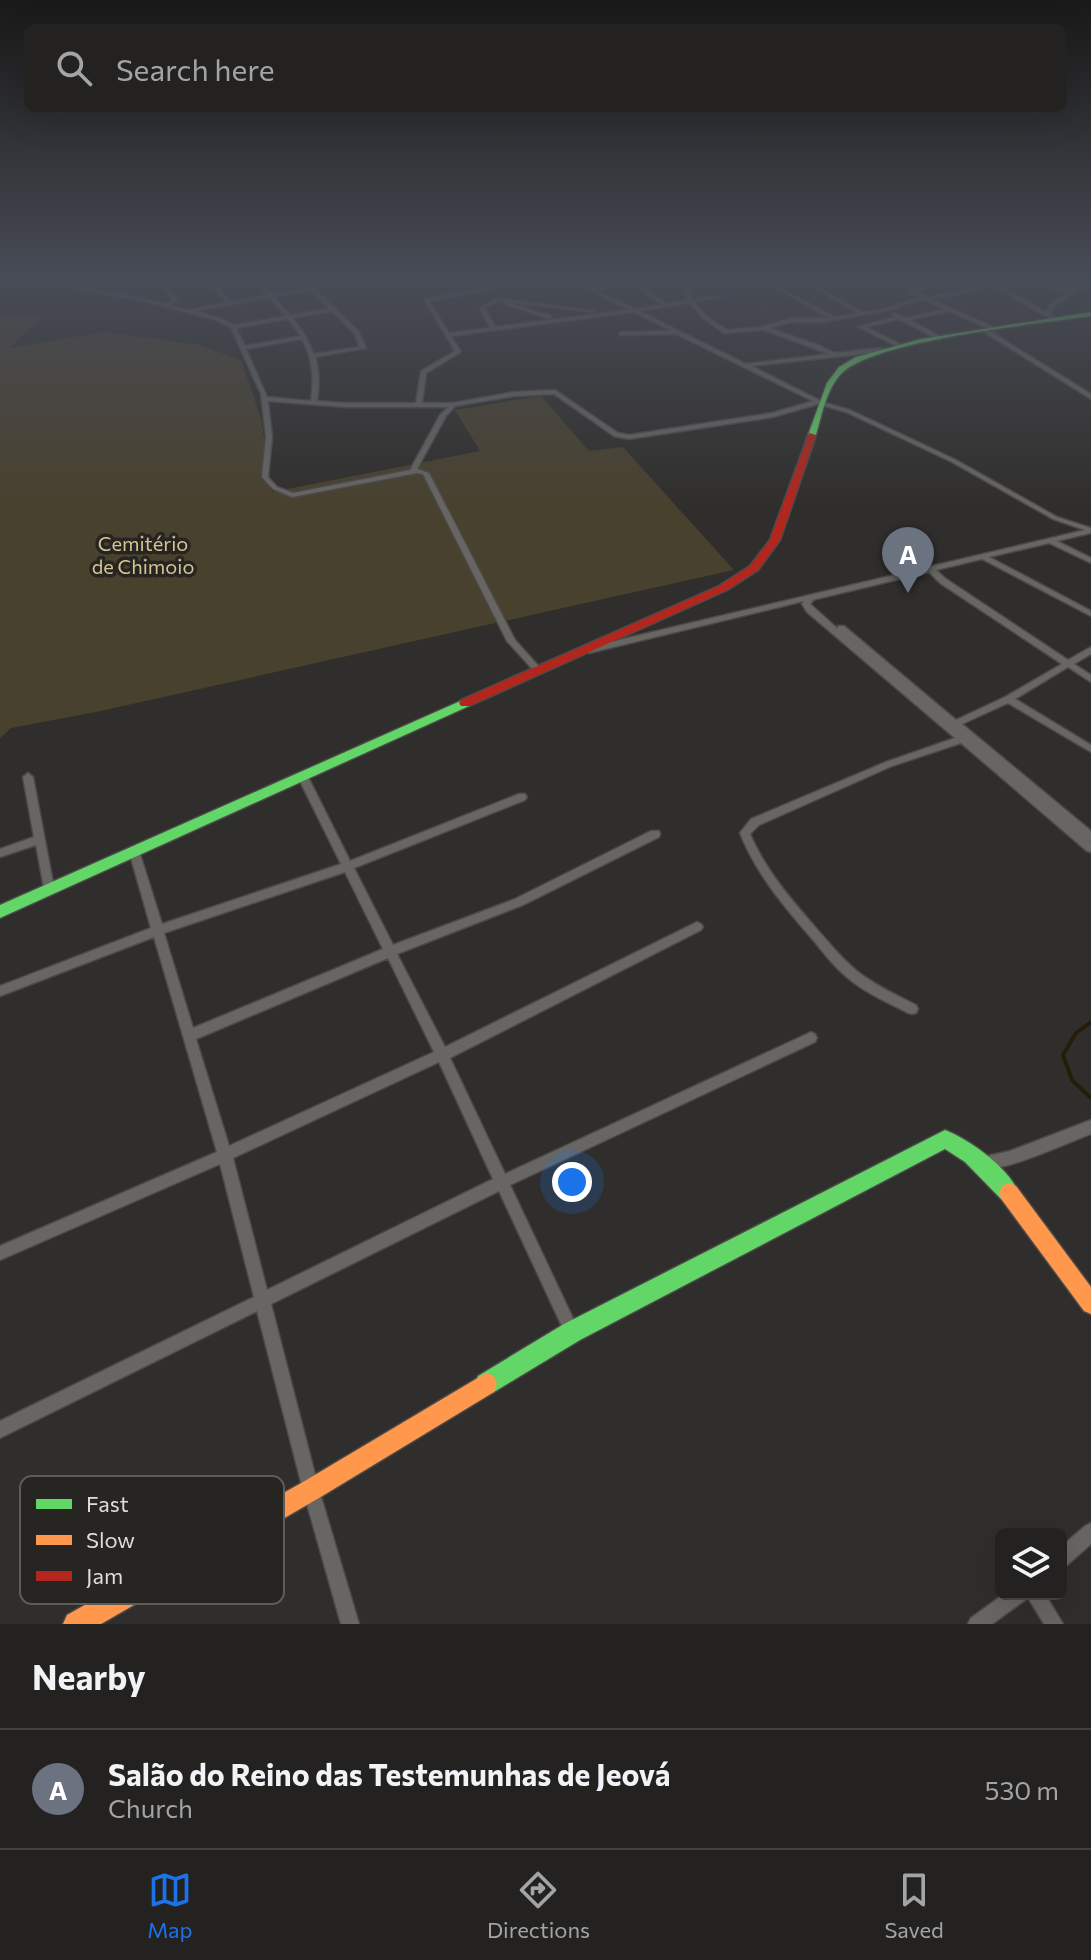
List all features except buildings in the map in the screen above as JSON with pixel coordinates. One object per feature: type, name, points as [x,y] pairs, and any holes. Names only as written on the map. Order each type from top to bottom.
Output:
[{"type":"street","points":[[248,357],[265,399],[269,437],[265,477],[275,488],[292,495],[412,472],[426,473],[511,641],[538,670]]},
{"type":"street","points":[[314,403],[318,376],[315,357]]},
{"type":"street","points":[[419,404],[423,372],[452,357]]},
{"type":"street","points":[[728,357],[820,403],[848,411],[954,461],[1055,518],[1091,530]]},
{"type":"street","points":[[746,365],[818,357]]},
{"type":"street","points":[[0,912],[723,588],[763,559],[782,526],[820,403],[829,385],[843,367],[865,357]]},
{"type":"street","points":[[1031,357],[1091,397]]},
{"type":"street","points":[[265,399],[314,403],[453,405],[514,394],[555,392],[616,435],[629,437],[773,415],[820,403]]},
{"type":"street","points":[[412,472],[443,415],[453,405]]},
{"type":"street","points":[[587,650],[808,600],[1091,530]]},
{"type":"street","points":[[1051,541],[1091,561]]},
{"type":"street","points":[[983,557],[1091,614]]},
{"type":"street","points":[[931,569],[943,581],[1091,679]]},
{"type":"street","points":[[808,600],[1091,837]]},
{"type":"street","points":[[808,600],[806,604],[810,610],[1091,848]]},
{"type":"street","points":[[957,723],[1008,699],[1091,650]]},
{"type":"street","points":[[1008,699],[1091,749]]},
{"type":"street","points":[[912,1009],[854,976],[844,966],[778,888],[745,833],[755,822],[889,764],[962,739]]},
{"type":"street","points":[[302,775],[442,1055],[572,1332]]},
{"type":"street","points":[[28,777],[49,888]]},
{"type":"street","points":[[0,991],[156,931],[349,866],[522,797]]},
{"type":"street","points":[[189,1036],[389,952],[519,902],[655,834]]},
{"type":"street","points":[[0,853],[40,839]]},
{"type":"street","points":[[134,851],[225,1155],[311,1490],[350,1624]]},
{"type":"street","points":[[0,1253],[225,1155],[442,1055],[697,927]]},
{"type":"street","points":[[0,1430],[500,1183],[811,1038]]},
{"type":"street","points":[[983,1163],[1010,1158],[1091,1127]]},
{"type":"street","points":[[284,1505],[572,1332],[945,1139],[956,1140],[983,1163],[1055,1253],[1091,1304]]},
{"type":"street","points":[[1067,1554],[1091,1532]]},
{"type":"street","points":[[977,1624],[1011,1600]]},
{"type":"street","points":[[1039,1600],[1054,1624]]},
{"type":"street","points":[[76,1624],[111,1604]]},
{"type":"green space","name":"Cemitério de Chimoio","points":[[0,357],[232,357],[241,360],[261,418],[272,492],[480,451],[455,410],[541,396],[589,451],[623,447],[734,570],[96,712],[11,728],[0,738]]},
{"type":"waterway","points":[[1091,1022],[1076,1033],[1063,1055],[1072,1080],[1091,1098]]},
{"type":"traffic: fast","points":[[812,435],[831,383],[842,369],[866,357]]},
{"type":"traffic: fast","points":[[0,912],[465,703]]},
{"type":"traffic: fast","points":[[486,1384],[572,1332],[945,1139],[980,1163],[1009,1193]]},
{"type":"traffic: slow","points":[[1009,1193],[1091,1304]]},
{"type":"traffic: slow","points":[[284,1505],[486,1384]]},
{"type":"traffic: slow","points":[[76,1624],[111,1604]]},
{"type":"traffic: jam","points":[[465,703],[723,588],[754,568],[775,540],[812,435]]},
{"type":"place","name":"Salão do Reino das Testemunhas de Jeová","points":[[908,593]]}]
